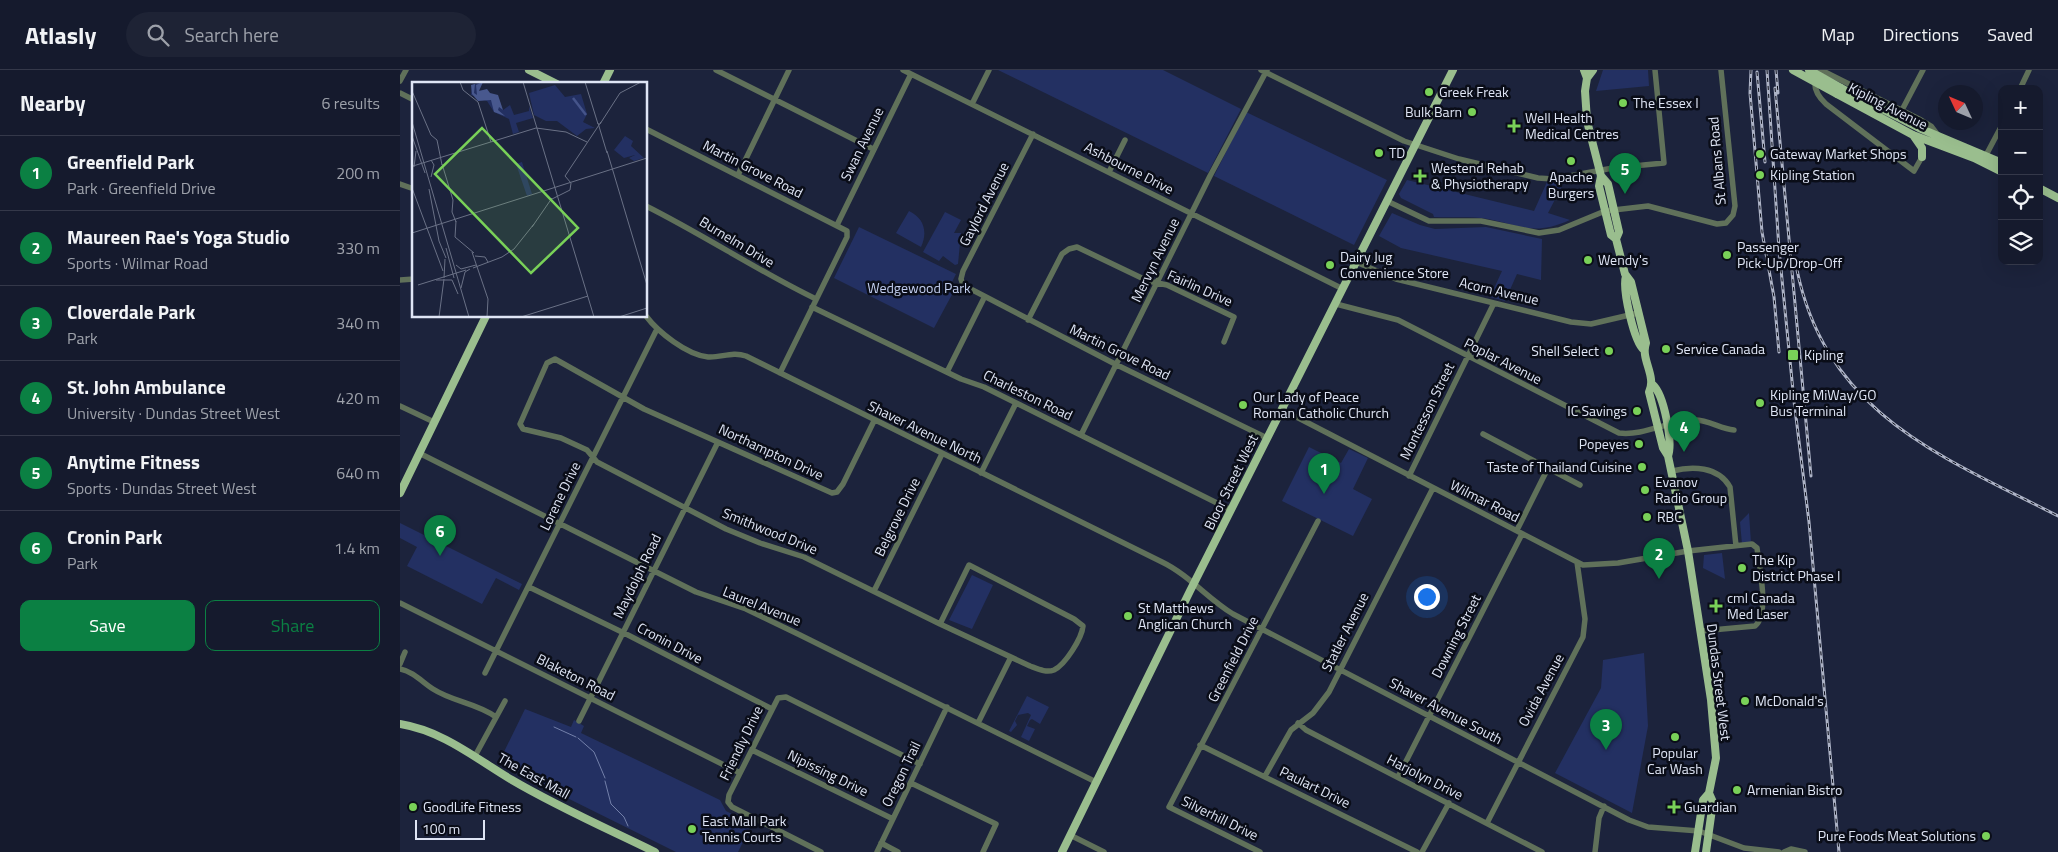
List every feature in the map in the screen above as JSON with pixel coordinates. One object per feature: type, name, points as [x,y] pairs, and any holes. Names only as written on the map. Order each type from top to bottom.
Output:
[{"type":"main road","points":[[529,70],[553,82]]},
{"type":"main road","points":[[604,82],[610,70]]},
{"type":"main road","name":"Bloor Street West","points":[[1062,852],[1451,70]]},
{"type":"main road","name":"Dundas Street West","points":[[1593,70],[1585,74],[1585,91],[1587,121],[1600,173],[1599,186],[1611,235],[1616,239],[1626,276],[1624,285],[1646,343],[1644,350],[1652,385],[1650,392],[1663,448],[1668,456],[1672,471],[1688,551],[1711,700],[1716,758],[1709,793],[1703,800],[1695,852]]},
{"type":"main road","name":"Kipling Avenue","points":[[1793,70],[1937,134],[1984,158],[1998,169]]},
{"type":"main road","name":"Kipling Avenue","points":[[1809,70],[1839,91],[1913,135],[1998,162]]},
{"type":"main road","points":[[1913,135],[1922,148],[1922,157]]},
{"type":"main road","points":[[1922,157],[1931,149],[1940,145]]},
{"type":"main road","name":"Dundas Street West","points":[[1600,173],[1608,184],[1619,232],[1616,239]]},
{"type":"main road","points":[[2043,190],[2058,198]]},
{"type":"main road","points":[[400,493],[485,318]]},
{"type":"main road","name":"Dundas Street West","points":[[1652,385],[1658,390],[1667,425],[1671,446],[1668,456]]},
{"type":"main road","name":"The East Mall","points":[[400,724],[435,732],[542,796],[656,852]]},
{"type":"main road","name":"Dundas Street West","points":[[1706,852],[1713,802],[1709,793]]},
{"type":"street","points":[[400,82],[406,70]]},
{"type":"street","points":[[716,70],[873,149]]},
{"type":"street","points":[[738,175],[789,70]]},
{"type":"street","name":"Ashbourne Drive","points":[[903,70],[1343,289]]},
{"type":"street","points":[[972,104],[989,70]]},
{"type":"street","points":[[1264,71],[1415,145],[1459,159],[1544,179],[1664,163],[1655,70]]},
{"type":"street","name":"St Albans Road","points":[[1614,210],[1657,207],[1703,220],[1726,223],[1732,218],[1735,211],[1722,70]]},
{"type":"street","points":[[1820,70],[1815,80],[1815,88],[1826,104],[1914,170],[1922,157]]},
{"type":"street","name":"Kipling Avenue","points":[[1820,70],[1902,110],[1931,126],[1937,134]]},
{"type":"street","points":[[1902,110],[1923,70]]},
{"type":"street","points":[[2022,85],[2029,70]]},
{"type":"street","name":"Mervyn Avenue","points":[[1081,435],[1264,71]]},
{"type":"street","name":"Swan Avenue","points":[[837,224],[910,74]]},
{"type":"street","points":[[400,93],[412,99]]},
{"type":"street","name":"Martin Grove Road","points":[[648,130],[837,224],[847,232],[816,299]]},
{"type":"street","points":[[1984,158],[1999,130]]},
{"type":"street","name":"Gaylord Avenue","points":[[963,285],[961,279],[963,272],[1032,134]]},
{"type":"street","points":[[1109,172],[1125,140]]},
{"type":"street","points":[[1387,201],[1429,221],[1481,221],[1539,233],[1559,230],[1614,210]]},
{"type":"street","name":"Burnelm Drive","points":[[648,207],[692,229],[776,280],[816,299]]},
{"type":"street","name":"Fairlin Drive","points":[[1028,320],[1059,257],[1068,249],[1077,247],[1148,281],[1167,284],[1234,317],[1224,342]]},
{"type":"street","name":"Acorn Avenue","points":[[1356,262],[1396,278],[1584,324],[1635,314]]},
{"type":"street","name":"Martin Grove Road","points":[[963,285],[984,298],[1117,365],[1267,438]]},
{"type":"street","points":[[947,372],[984,298]]},
{"type":"street","points":[[780,373],[816,299]]},
{"type":"street","name":"Montesson Street","points":[[1409,476],[1494,303]]},
{"type":"street","name":"Poplar Avenue","points":[[1336,304],[1398,320],[1467,357],[1619,433],[1632,434],[1696,420],[1734,430]]},
{"type":"street","name":"Charleston Road","points":[[812,306],[947,372],[1016,403],[1231,510]]},
{"type":"street","name":"Shaver Avenue North","points":[[648,318],[656,329],[696,353],[708,357],[741,354],[1166,564],[1194,584]]},
{"type":"street","name":"Lorene Drive","points":[[486,673],[656,329]]},
{"type":"street","name":"Northampton Drive","points":[[593,458],[587,450],[561,438],[523,429],[520,426],[549,360],[555,359],[616,392],[621,398],[832,493],[837,492],[843,484],[874,421]]},
{"type":"street","points":[[981,473],[1016,403]]},
{"type":"street","points":[[400,406],[434,422]]},
{"type":"street","name":"Wilmar Road","points":[[1281,409],[1588,566],[1688,551],[1752,544],[1757,548],[1763,602],[1761,620],[1755,626],[1701,631]]},
{"type":"street","points":[[1483,434],[1580,484]]},
{"type":"street","name":"Maydolph Road","points":[[579,721],[718,442]]},
{"type":"street","name":"Laurel Avenue","points":[[419,453],[696,592],[757,614],[1096,782]]},
{"type":"street","name":"Belgrove Drive","points":[[874,591],[942,454]]},
{"type":"street","name":"Smithwood Drive","points":[[593,458],[684,508],[751,540],[804,558],[940,624],[1042,670],[1055,670],[1077,643],[1084,626],[969,565],[940,624]]},
{"type":"street","points":[[1672,471],[1695,467],[1716,475],[1727,483],[1730,488],[1736,546]]},
{"type":"street","name":"Downing Street","points":[[1398,777],[1520,532],[1548,468]]},
{"type":"street","name":"Statler Avenue","points":[[1265,776],[1288,734],[1298,723],[1320,707],[1433,488]]},
{"type":"street","name":"Greenfield Drive","points":[[1169,807],[1318,521]]},
{"type":"street","name":"Ovida Avenue","points":[[1487,823],[1583,637],[1585,620],[1577,562]]},
{"type":"street","name":"Shaver Avenue South","points":[[1194,584],[1223,608],[1630,820],[1648,826],[1699,831],[1744,848],[1779,852]]},
{"type":"street","name":"Cronin Drive","points":[[529,587],[624,633],[772,709]]},
{"type":"street","name":"Blaketon Road","points":[[400,603],[740,773]]},
{"type":"street","points":[[400,664],[405,652]]},
{"type":"street","points":[[978,724],[1011,657]]},
{"type":"street","points":[[400,669],[413,674],[431,688],[453,700],[479,706],[496,717]]},
{"type":"street","name":"Friendly Drive","points":[[821,852],[729,804],[728,797],[777,699],[786,697],[920,764]]},
{"type":"street","points":[[475,756],[505,702]]},
{"type":"street","name":"Oregon Trail","points":[[877,852],[946,707]]},
{"type":"street","name":"Harjolyn Drive","points":[[1298,723],[1306,730],[1542,852]]},
{"type":"street","name":"Paulart Drive","points":[[1200,745],[1417,852]]},
{"type":"street","name":"Nipissing Drive","points":[[752,750],[893,819]]},
{"type":"street","points":[[911,783],[996,824],[983,852]]},
{"type":"street","points":[[1422,852],[1449,803]]},
{"type":"street","points":[[1595,852],[1599,818],[1604,806]]},
{"type":"street","name":"Silverhill Drive","points":[[1169,807],[1260,852]]},
{"type":"street","points":[[1070,835],[1104,852]]},
{"type":"street","points":[[881,844],[898,852]]},
{"type":"street","points":[[1784,852],[1790,849],[1805,852]]},
{"type":"green space","points":[[998,70],[1163,70],[1241,109],[1208,173]]},
{"type":"green space","points":[[1603,70],[1648,70],[1649,86],[1596,91]]},
{"type":"green space","points":[[1246,112],[1387,180],[1354,245],[1214,176]]},
{"type":"green space","points":[[1407,180],[1534,211],[1547,182],[1560,182],[1562,186],[1548,213],[1570,220],[1537,229],[1481,218],[1434,217],[1433,214],[1401,198],[1399,194]]},
{"type":"green space","points":[[909,211],[918,217],[923,226],[924,236],[921,247],[896,233]]},
{"type":"green space","points":[[945,212],[961,220],[954,233],[961,233],[958,264],[955,265],[943,256],[939,261],[923,252]]},
{"type":"green space","points":[[1392,213],[1435,229],[1486,227],[1542,239],[1541,280],[1517,274],[1505,301],[1490,297],[1502,271],[1401,248],[1379,236]]},
{"type":"green space","name":"Wedgewood Park","points":[[859,227],[956,274],[952,282],[955,289],[934,328],[834,278]]},
{"type":"green space","points":[[1309,447],[1341,463],[1349,449],[1368,458],[1353,489],[1372,499],[1353,536],[1282,501]]},
{"type":"green space","points":[[1749,513],[1751,543],[1742,544],[1740,522]]},
{"type":"green space","points":[[400,523],[522,584],[519,590],[496,578],[482,604],[407,566],[417,547],[400,538]]},
{"type":"green space","points":[[1722,553],[1725,579],[1703,568],[1704,555]]},
{"type":"green space","points":[[972,575],[993,585],[972,629],[949,620]]},
{"type":"green space","points":[[1644,653],[1648,726],[1632,813],[1555,773],[1601,688],[1603,660]]},
{"type":"green space","points":[[1027,696],[1049,707],[1040,724],[1032,719],[1030,720],[1027,726],[1035,729],[1029,741],[1021,737],[1031,715],[1028,713],[1018,715],[1015,721],[1017,725],[1011,732],[1009,731]]},
{"type":"green space","points":[[525,709],[571,727],[574,720],[584,726],[581,733],[720,800],[726,811],[752,824],[738,852],[676,852],[543,786],[500,760]]},
{"type":"waterway","points":[[554,727],[576,737]]},
{"type":"waterway","points":[[578,738],[594,752],[605,778]]},
{"type":"waterway","points":[[605,781],[611,804],[624,817],[628,826]]},
{"type":"railway","points":[[1751,70],[1750,93],[1762,232],[1774,297],[1779,352]]},
{"type":"railway","points":[[1767,70],[1779,249],[1794,401],[1809,522],[1839,852]]},
{"type":"railway","points":[[1776,70],[1778,93]]},
{"type":"railway","points":[[1757,72],[1765,162]]},
{"type":"railway","points":[[1775,88],[1811,476]]},
{"type":"railway","points":[[1797,270],[1812,319],[1834,361],[1862,395],[1895,424],[1932,450],[2058,516]]},
{"type":"place","name":"Greek Freak","points":[[1429,92]]},
{"type":"place","name":"The Essex I","points":[[1623,103]]},
{"type":"place","name":"Bulk Barn","points":[[1472,112]]},
{"type":"place","name":"Well Health Medical Centres","points":[[1514,126]]},
{"type":"place","name":"TD","points":[[1379,153]]},
{"type":"place","name":"Gateway Market Shops","points":[[1760,154]]},
{"type":"place","name":"Apache Burgers","points":[[1571,161]]},
{"type":"place","name":"Kipling Station","points":[[1760,175]]},
{"type":"place","name":"Westend Rehab & Physiotherapy","points":[[1420,176]]},
{"type":"place","name":"Anytime Fitness","points":[[1625,194]]},
{"type":"place","name":"Passenger Pick-Up/Drop-Off","points":[[1727,255]]},
{"type":"place","name":"Wendy's","points":[[1588,260]]},
{"type":"place","name":"Dairy Jug Convenience Store","points":[[1330,265]]},
{"type":"place","name":"Service Canada","points":[[1666,349]]},
{"type":"place","name":"Shell Select","points":[[1609,351]]},
{"type":"place","name":"Kipling","points":[[1793,355]]},
{"type":"place","name":"Kipling MiWay/GO Bus Terminal","points":[[1760,403]]},
{"type":"place","name":"Our Lady of Peace Roman Catholic Church","points":[[1243,405]]},
{"type":"place","name":"IC Savings","points":[[1637,411]]},
{"type":"place","name":"Popeyes","points":[[1639,444]]},
{"type":"place","name":"St. John Ambulance","points":[[1684,452]]},
{"type":"place","name":"Taste of Thailand Cuisine","points":[[1642,467]]},
{"type":"place","name":"Evanov Radio Group","points":[[1645,490]]},
{"type":"place","name":"Greenfield Park","points":[[1324,494]]},
{"type":"place","name":"RBC","points":[[1647,517]]},
{"type":"place","name":"Cronin Park","points":[[440,556]]},
{"type":"place","name":"The Kip District Phase I","points":[[1742,568]]},
{"type":"place","name":"Maureen Rae's Yoga Studio","points":[[1659,579]]},
{"type":"place","name":"cml Canada Med Laser","points":[[1716,606]]},
{"type":"place","name":"St Matthews Anglican Church","points":[[1128,616]]},
{"type":"place","name":"McDonald's","points":[[1745,701]]},
{"type":"place","name":"Popular Car Wash","points":[[1675,737]]},
{"type":"place","name":"Cloverdale Park","points":[[1606,750]]},
{"type":"place","name":"Armenian Bistro","points":[[1737,790]]},
{"type":"place","name":"GoodLife Fitness","points":[[413,807]]},
{"type":"place","name":"Guardian","points":[[1674,807]]},
{"type":"place","name":"East Mall Park Tennis Courts","points":[[692,829]]},
{"type":"place","name":"Pure Foods Meat Solutions","points":[[1986,836]]}]
